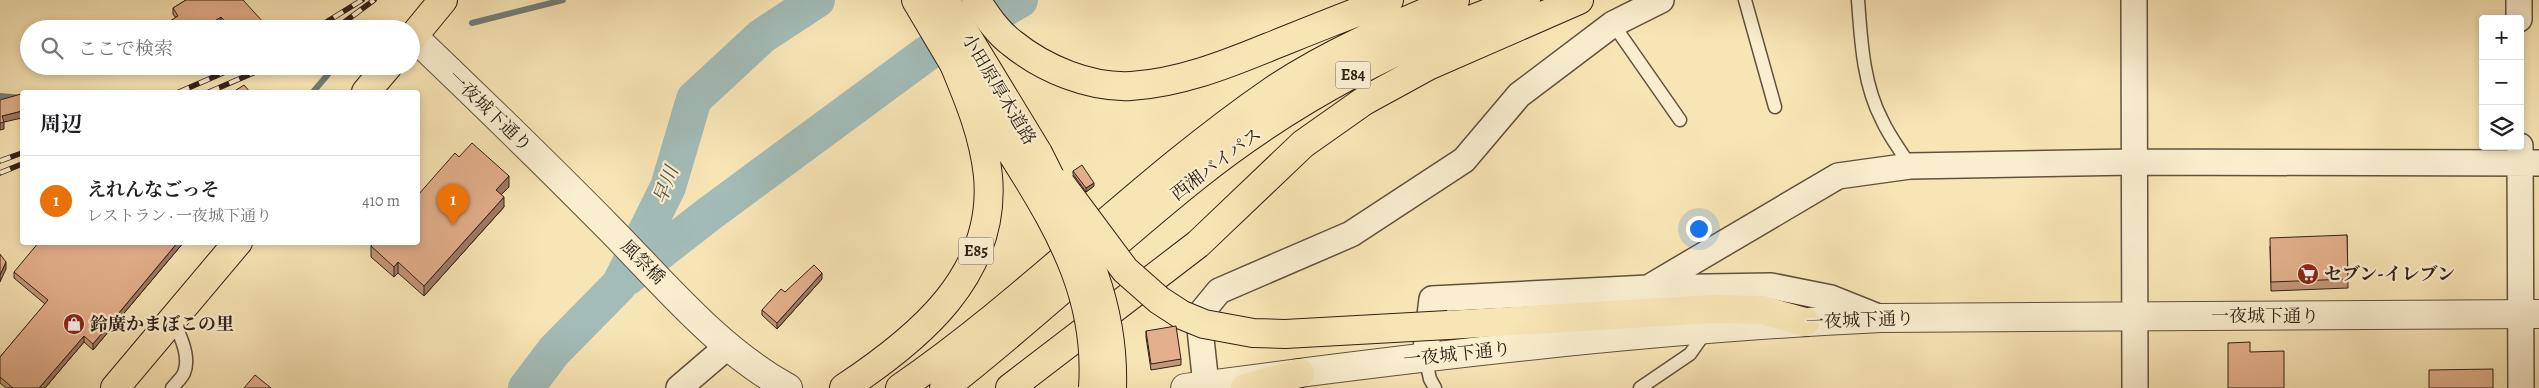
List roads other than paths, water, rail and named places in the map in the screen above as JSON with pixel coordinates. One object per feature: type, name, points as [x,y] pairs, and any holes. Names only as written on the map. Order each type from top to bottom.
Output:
[{"type":"highway","points":[[420,28],[443,0]]},
{"type":"highway","name":"小田原厚木道路","points":[[916,0],[954,64]]},
{"type":"highway","name":"小田原厚木道路","points":[[945,0],[1038,152]]},
{"type":"highway","points":[[976,0],[989,19],[1011,43],[1036,60],[1064,74],[1097,82],[1130,86],[1167,81],[1205,71],[1389,0]]},
{"type":"highway","name":"西湘バイパス","points":[[944,388],[984,357],[1274,90],[1335,55],[1402,22],[1455,0]]},
{"type":"highway","name":"西湘バイパス","points":[[900,388],[1186,169],[1358,72],[1430,37],[1526,0]]},
{"type":"highway","points":[[1017,384],[1198,244],[1303,144],[1364,101],[1428,66],[1579,0]]},
{"type":"highway","points":[[954,64],[1053,220],[1071,259],[1087,310],[1092,346],[1093,388]]},
{"type":"highway","name":"E85","points":[[844,388],[930,323],[952,297],[981,239],[987,209],[988,177],[976,118],[954,64]]},
{"type":"highway","points":[[368,90],[380,75]]},
{"type":"highway","points":[[1038,152],[1125,270],[1159,300],[1182,315],[1204,324],[1253,333],[1285,334],[1712,309],[1762,310],[1805,322]]},
{"type":"highway","points":[[1038,152],[1086,248],[1097,281],[1109,340],[1112,388]]},
{"type":"highway","points":[[114,388],[235,245]]},
{"type":"highway","points":[[1245,388],[1300,373]]},
{"type":"street","points":[[1196,387],[1199,320],[1202,313],[1219,291],[1351,234],[1464,160],[1519,95],[1612,24],[1661,0]]},
{"type":"street","points":[[2134,0],[2135,388]]},
{"type":"street","points":[[2519,0],[2519,15]]},
{"type":"street","name":"一夜城下通り","points":[[420,46],[567,185]]},
{"type":"street","points":[[1648,288],[1838,176],[1910,166],[2526,157],[2530,314],[2521,388]]},
{"type":"street","name":"風祭橋","points":[[567,185],[723,342]]},
{"type":"street","points":[[1425,357],[1432,299],[1648,288],[1771,286],[1831,298],[1881,318]]},
{"type":"street","name":"一夜城下通り","points":[[1196,387],[1425,357],[1708,328],[1805,322],[1881,318],[2530,314]]},
{"type":"street","points":[[680,388],[723,342],[762,374],[788,388]]},
{"type":"lane","points":[[1745,0],[1775,107]]},
{"type":"lane","points":[[1858,0],[1861,47],[1871,89],[1881,120],[1910,166]]},
{"type":"lane","points":[[1612,24],[1680,120]]},
{"type":"lane","points":[[172,320],[181,337],[186,366],[184,375],[172,388]]},
{"type":"lane","points":[[1640,388],[1690,354],[1708,328]]},
{"type":"lane","points":[[1425,357],[1430,379],[1435,388]]},
{"type":"waterway","points":[[472,23],[563,0]]},
{"type":"waterway","name":"早川","points":[[526,388],[554,351],[619,285],[668,187],[694,99],[762,36],[817,0]]},
{"type":"waterway","points":[[628,277],[709,214],[926,54],[1020,0]]},
{"type":"waterway","points":[[315,90],[327,75]]},
{"type":"waterway","points":[[0,96],[20,98]]},
{"type":"railway","points":[[330,20],[362,0]]},
{"type":"railway","points":[[347,20],[374,0]]},
{"type":"railway","points":[[184,90],[218,75]]},
{"type":"railway","points":[[214,90],[248,75]]},
{"type":"railway","points":[[0,161],[20,154]]},
{"type":"railway","points":[[0,173],[20,165]]},
{"type":"place","name":"えれんなごっそ","points":[[453,225]]},
{"type":"place","name":"セブン-イレブン","points":[[2308,274]]},
{"type":"place","name":"鈴廣かまぼこの里","points":[[74,324]]}]
